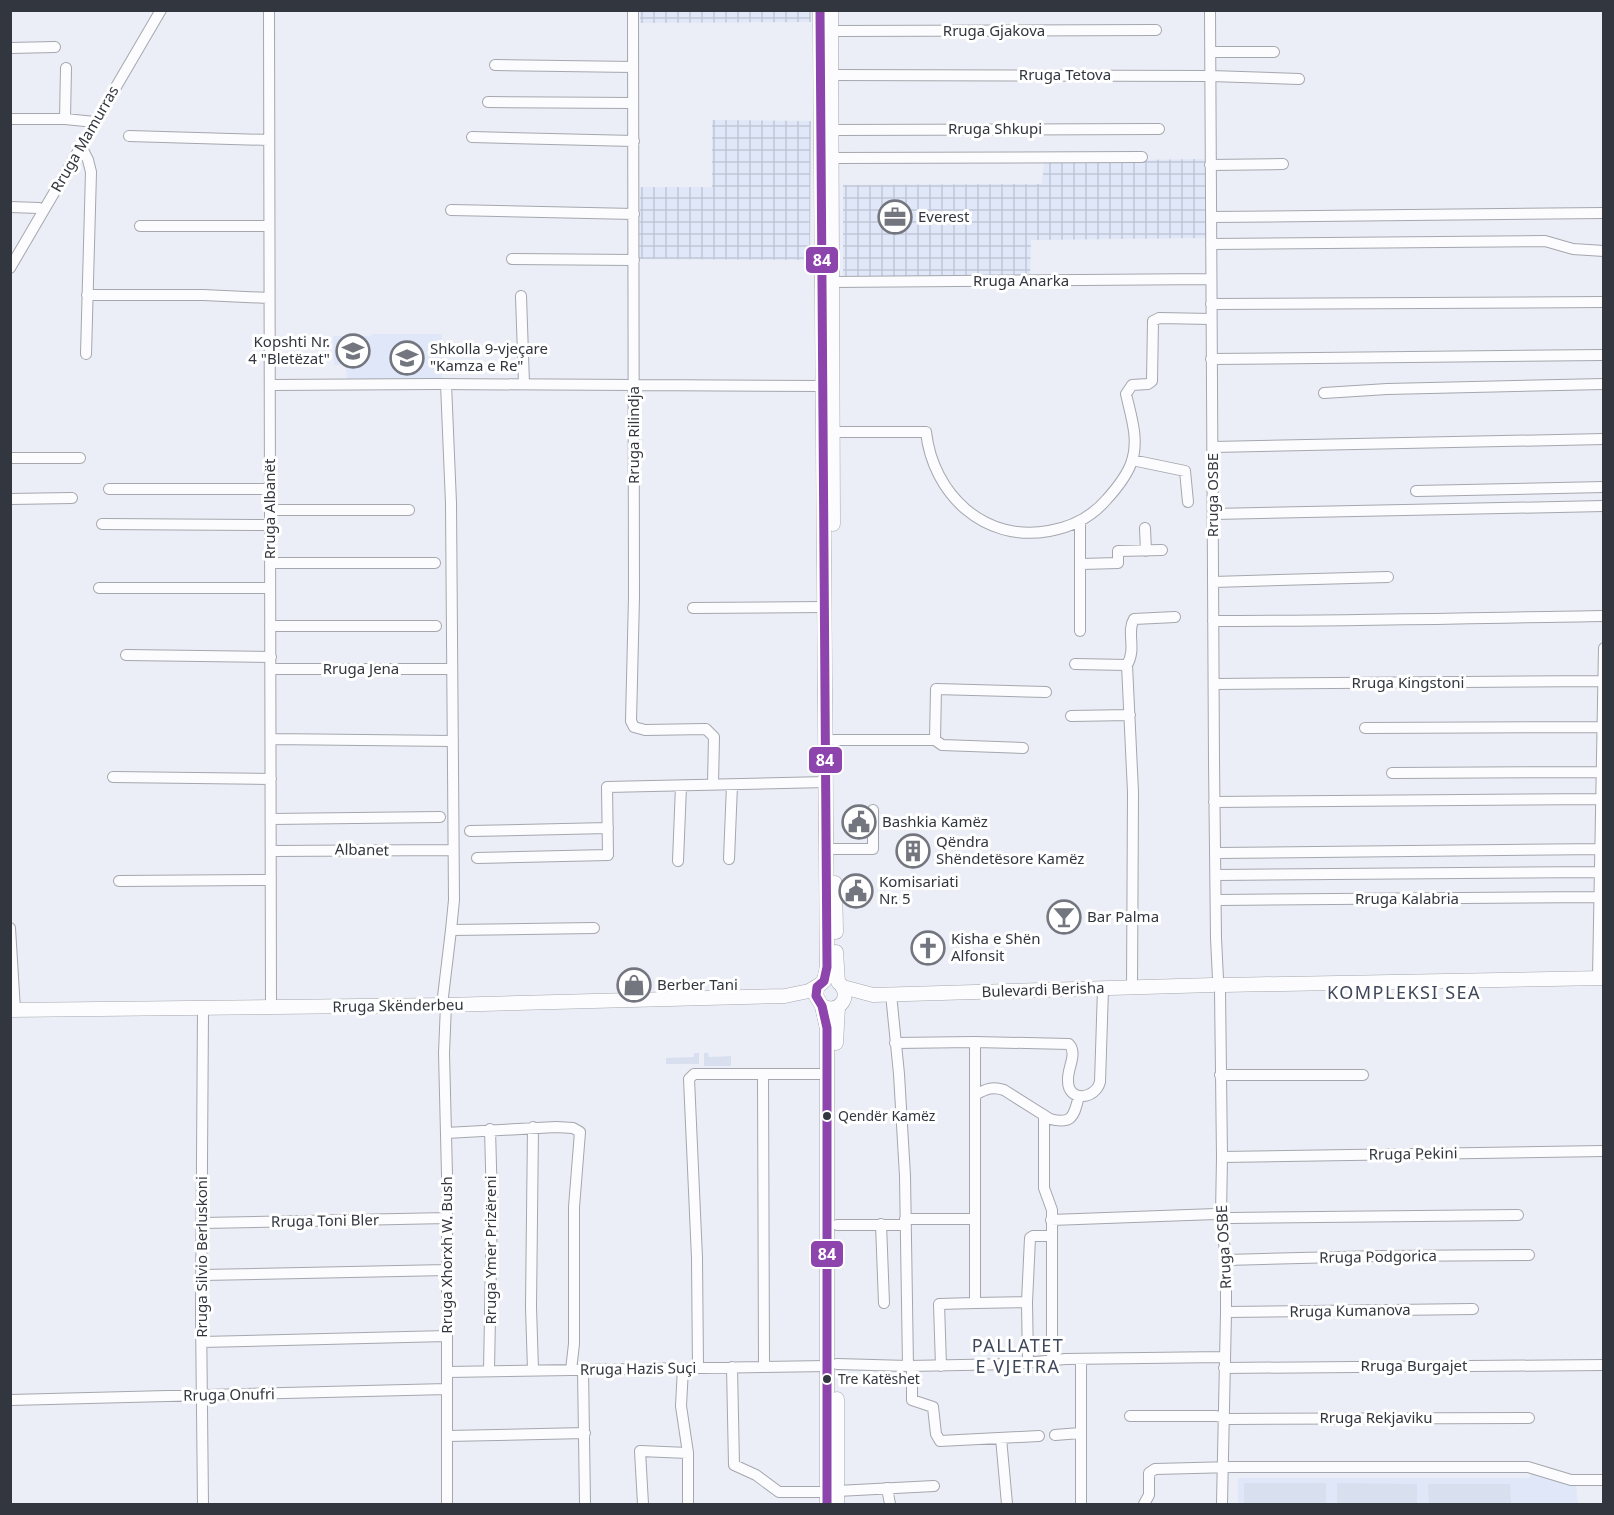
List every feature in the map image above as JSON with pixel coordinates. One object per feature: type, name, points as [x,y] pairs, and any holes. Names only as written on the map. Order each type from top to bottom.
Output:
[{"type":"main road","points":[[820,10],[824,607],[834,849],[836,967],[831,984],[816,993],[827,1028],[833,1365]]},
{"type":"main road","points":[[831,10],[834,741],[830,782],[827,967],[831,984],[845,994],[836,1018],[837,1225],[832,1498]]},
{"type":"main road","name":"Bulevardi Berisha","points":[[840,1005],[873,995],[891,994],[1600,978]]},
{"type":"main road","name":"Bulevardi Berisha","points":[[831,984],[873,995]]},
{"type":"main road","name":"Rruga Skënderbeu","points":[[13,1010],[444,1005],[785,996],[831,984]]},
{"type":"main road","name":"Rruga Skënderbeu","points":[[785,996],[820,1005]]},
{"type":"main road","points":[[820,1005],[830,1009],[840,1005]]},
{"type":"street","name":"Rruga Mamurras","points":[[10,268],[161,10]]},
{"type":"street","name":"Rruga Albanët","points":[[269,10],[271,1008]]},
{"type":"street","name":"Rruga Rilindja","points":[[633,10],[634,597],[631,721],[634,727],[645,730],[706,729],[714,737],[713,784]]},
{"type":"street","name":"Rruga OSBE","points":[[1210,10],[1214,802],[1222,1157],[1221,1215],[1226,1260],[1222,1504]]},
{"type":"street","name":"Rruga Gjakova","points":[[831,31],[1156,30]]},
{"type":"street","points":[[10,48],[55,46]]},
{"type":"street","points":[[1211,52],[1274,52]]},
{"type":"street","points":[[495,65],[633,67]]},
{"type":"street","points":[[65,119],[66,68]]},
{"type":"street","name":"Rruga Tetova","points":[[831,75],[1211,76],[1299,79]]},
{"type":"street","points":[[488,102],[633,104]]},
{"type":"street","points":[[10,119],[65,119],[95,122]]},
{"type":"street","name":"Rruga Shkupi","points":[[831,130],[1159,129]]},
{"type":"street","points":[[129,136],[269,140]]},
{"type":"street","points":[[472,137],[634,141]]},
{"type":"street","points":[[81,146],[91,172],[86,354]]},
{"type":"street","points":[[831,158],[1142,157]]},
{"type":"street","points":[[1210,165],[1283,164]]},
{"type":"street","points":[[10,207],[39,208],[43,211]]},
{"type":"street","points":[[451,210],[634,214]]},
{"type":"street","points":[[1211,217],[1604,213]]},
{"type":"street","points":[[140,226],[269,226]]},
{"type":"street","points":[[1211,244],[1545,241],[1573,249],[1604,251]]},
{"type":"street","points":[[512,259],[634,260]]},
{"type":"street","name":"Rruga Anarka","points":[[832,282],[1211,279]]},
{"type":"street","points":[[87,295],[213,295],[269,298]]},
{"type":"street","points":[[521,296],[524,384]]},
{"type":"street","points":[[1211,304],[1604,302]]},
{"type":"street","points":[[832,432],[926,432],[928,449],[940,479],[960,504],[995,527],[1010,531],[1038,533],[1080,522],[1090,516],[1114,492],[1132,460],[1135,436],[1126,394],[1132,385],[1148,384],[1152,381],[1153,321],[1160,318],[1211,319]]},
{"type":"street","points":[[1211,359],[1604,355]]},
{"type":"street","name":"Rruga Xhorxh W. Bush","points":[[446,384],[451,503],[454,900],[444,1005],[447,1504]]},
{"type":"street","points":[[1324,393],[1387,389],[1604,384]]},
{"type":"street","points":[[270,385],[822,386]]},
{"type":"street","points":[[1213,447],[1604,439]]},
{"type":"street","points":[[10,459],[80,458]]},
{"type":"street","points":[[1132,460],[1185,471],[1188,502]]},
{"type":"street","points":[[1416,491],[1604,487]]},
{"type":"street","points":[[109,489],[270,489]]},
{"type":"street","points":[[10,499],[72,498]]},
{"type":"street","points":[[1213,514],[1604,506]]},
{"type":"street","points":[[270,510],[409,510]]},
{"type":"street","points":[[1080,522],[1080,631]]},
{"type":"street","points":[[102,524],[270,525]]},
{"type":"street","points":[[1145,528],[1146,551]]},
{"type":"street","points":[[1081,564],[1118,563],[1118,551],[1162,550]]},
{"type":"street","points":[[270,563],[435,563]]},
{"type":"street","points":[[1213,582],[1388,577]]},
{"type":"street","points":[[99,588],[270,588]]},
{"type":"street","points":[[693,608],[824,607]]},
{"type":"street","points":[[1213,621],[1604,616]]},
{"type":"street","points":[[1132,988],[1133,792],[1127,665],[1133,654],[1132,621],[1137,618],[1175,617]]},
{"type":"street","points":[[270,626],[436,626]]},
{"type":"street","points":[[1600,978],[1599,872],[1602,849],[1604,648]]},
{"type":"street","points":[[126,655],[270,657]]},
{"type":"street","points":[[1075,664],[1127,665]]},
{"type":"street","name":"Rruga Jena","points":[[271,669],[452,669]]},
{"type":"street","name":"Rruga Kingstoni","points":[[1214,684],[1603,681]]},
{"type":"street","points":[[935,740],[936,689],[1046,692]]},
{"type":"street","points":[[1071,716],[1130,716]]},
{"type":"street","points":[[1365,728],[1603,727]]},
{"type":"street","points":[[271,739],[453,741]]},
{"type":"street","points":[[834,741],[935,740],[942,745],[1023,748]]},
{"type":"street","points":[[1392,773],[1602,772]]},
{"type":"street","points":[[113,777],[271,779]]},
{"type":"street","points":[[477,858],[606,856],[609,852],[607,787],[830,782]]},
{"type":"street","points":[[729,860],[732,785]]},
{"type":"street","points":[[678,861],[681,786]]},
{"type":"street","points":[[1214,802],[1602,794]]},
{"type":"street","points":[[834,849],[873,849],[873,810]]},
{"type":"street","points":[[271,819],[440,817]]},
{"type":"street","points":[[470,831],[608,828]]},
{"type":"street","points":[[1216,853],[1602,849]]},
{"type":"street","name":"Albanet","points":[[271,851],[453,850]]},
{"type":"street","points":[[1216,875],[1599,872]]},
{"type":"street","points":[[119,881],[271,880]]},
{"type":"street","name":"Rruga Kalabria","points":[[1216,900],[1599,897]]},
{"type":"street","points":[[10,928],[13,1010]]},
{"type":"street","points":[[451,930],[594,928]]},
{"type":"street","points":[[975,1095],[990,1088],[997,1088],[1057,1121],[1070,1119],[1084,1096],[1096,1091],[1100,1082],[1103,988]]},
{"type":"street","points":[[891,994],[902,1124],[912,1400],[933,1407],[936,1434],[940,1441],[1039,1436]]},
{"type":"street","name":"Rruga Silvio Berluskoni","points":[[203,1009],[203,1504]]},
{"type":"street","points":[[895,1042],[1069,1044],[1073,1052],[1068,1085],[1073,1092],[1084,1096]]},
{"type":"street","points":[[975,1042],[975,1303]]},
{"type":"street","points":[[698,1368],[697,1258],[689,1079],[694,1074],[827,1074]]},
{"type":"street","points":[[763,1074],[764,1367]]},
{"type":"street","points":[[1220,1075],[1364,1075]]},
{"type":"street","points":[[1044,1115],[1044,1188],[1052,1210],[1052,1361]]},
{"type":"street","points":[[446,1133],[533,1127],[573,1128],[580,1132],[574,1207],[574,1344],[571,1370]]},
{"type":"street","points":[[533,1127],[531,1307],[533,1370]]},
{"type":"street","name":"Rruga Ymer Prizëreni","points":[[489,1371],[492,1204],[490,1130]]},
{"type":"street","name":"Rruga Pekini","points":[[1222,1157],[1604,1151]]},
{"type":"street","points":[[1051,1220],[1221,1215],[1231,1218],[1518,1215]]},
{"type":"street","name":"Rruga Toni Bler","points":[[202,1223],[447,1218]]},
{"type":"street","points":[[837,1225],[974,1219]]},
{"type":"street","points":[[881,1224],[884,1304]]},
{"type":"street","points":[[1028,1364],[1027,1302],[1030,1238],[1051,1236]]},
{"type":"street","name":"Rruga Podgorica","points":[[1226,1260],[1529,1255]]},
{"type":"street","points":[[202,1275],[447,1270]]},
{"type":"street","points":[[941,1366],[939,1304],[1027,1302]]},
{"type":"street","name":"Rruga Kumanova","points":[[1226,1312],[1473,1309]]},
{"type":"street","points":[[202,1342],[447,1336]]},
{"type":"street","points":[[1081,1359],[1081,1504]]},
{"type":"street","name":"Rruga Burgajet","points":[[1028,1364],[1081,1359],[1604,1365]]},
{"type":"street","name":"Rruga Hazis Suçi","points":[[447,1372],[1028,1364]]},
{"type":"street","points":[[732,1367],[734,1464],[756,1475],[779,1492],[832,1498],[887,1488],[934,1486]]},
{"type":"street","points":[[683,1368],[681,1406],[688,1453],[688,1504]]},
{"type":"street","points":[[583,1369],[585,1504]]},
{"type":"street","name":"Rruga Onufri","points":[[10,1400],[447,1389]]},
{"type":"street","name":"Rruga Rekjaviku","points":[[1130,1416],[1529,1418]]},
{"type":"street","points":[[447,1436],[585,1433]]},
{"type":"street","points":[[1055,1435],[1080,1433]]},
{"type":"street","points":[[1001,1438],[1007,1504]]},
{"type":"street","points":[[643,1504],[640,1451],[688,1453]]},
{"type":"street","points":[[1144,1504],[1149,1495],[1150,1470],[1528,1467],[1571,1480],[1604,1480]]},
{"type":"street","points":[[887,1488],[890,1504]]},
{"type":"street","points":[[440,1504],[447,1504]]},
{"type":"shaded area","points":[[640,11],[811,11],[811,22],[640,23]]},
{"type":"shaded area","points":[[712,120],[811,121],[810,260],[639,259],[640,187],[712,187]]},
{"type":"shaded area","points":[[1207,159],[1207,238],[1031,240],[1030,278],[843,279],[843,185],[1042,184],[1044,161]]},
{"type":"shaded area","name":"Shkolla 9-vjeçare \"Kamza e Re\"","points":[[372,334],[442,334],[442,381],[347,381],[346,365],[334,365],[333,336],[371,336]]},
{"type":"shaded area","points":[[694,1053],[699,1053],[699,1064],[666,1064],[666,1058],[694,1057]]},
{"type":"shaded area","points":[[704,1053],[708,1053],[709,1057],[731,1056],[731,1066],[704,1066]]},
{"type":"shaded area","points":[[1531,1473],[1576,1482],[1578,1504],[1238,1504],[1238,1478],[1530,1478]]},
{"type":"shaded area","points":[[1244,1483],[1326,1483],[1326,1504],[1244,1504]]},
{"type":"shaded area","points":[[1337,1483],[1417,1484],[1417,1504],[1337,1504]]},
{"type":"shaded area","points":[[1428,1484],[1510,1484],[1511,1504],[1429,1504]]},
{"type":"transit line","name":"84","points":[[820,10],[827,967],[824,981],[817,987],[816,996],[822,1006],[827,1028],[827,1504]]},
{"type":"place","name":"Everest","points":[[895,217]]},
{"type":"place","name":"Kopshti Nr. 4 \"Bletëzat\"","points":[[353,351]]},
{"type":"place","name":"Shkolla 9-vjeçare \"Kamza e Re\"","points":[[407,358]]},
{"type":"place","name":"Bashkia Kamëz","points":[[859,822]]},
{"type":"place","name":"Qëndra Shëndetësore Kamëz","points":[[913,851]]},
{"type":"place","name":"Komisariati Nr. 5","points":[[856,891]]},
{"type":"place","name":"Bar Palma","points":[[1064,917]]},
{"type":"place","name":"Kisha e Shën Alfonsit","points":[[928,948]]},
{"type":"place","name":"Berber Tani","points":[[634,985]]},
{"type":"place","name":"Qendër Kamëz","points":[[827,1116]]},
{"type":"place","name":"Tre Katëshet","points":[[827,1379]]},
{"type":"district","name":"KOMPLEKSI SEA","points":[[1404,993]]},
{"type":"district","name":"PALLATET E VJETRA","points":[[1018,1356]]}]
